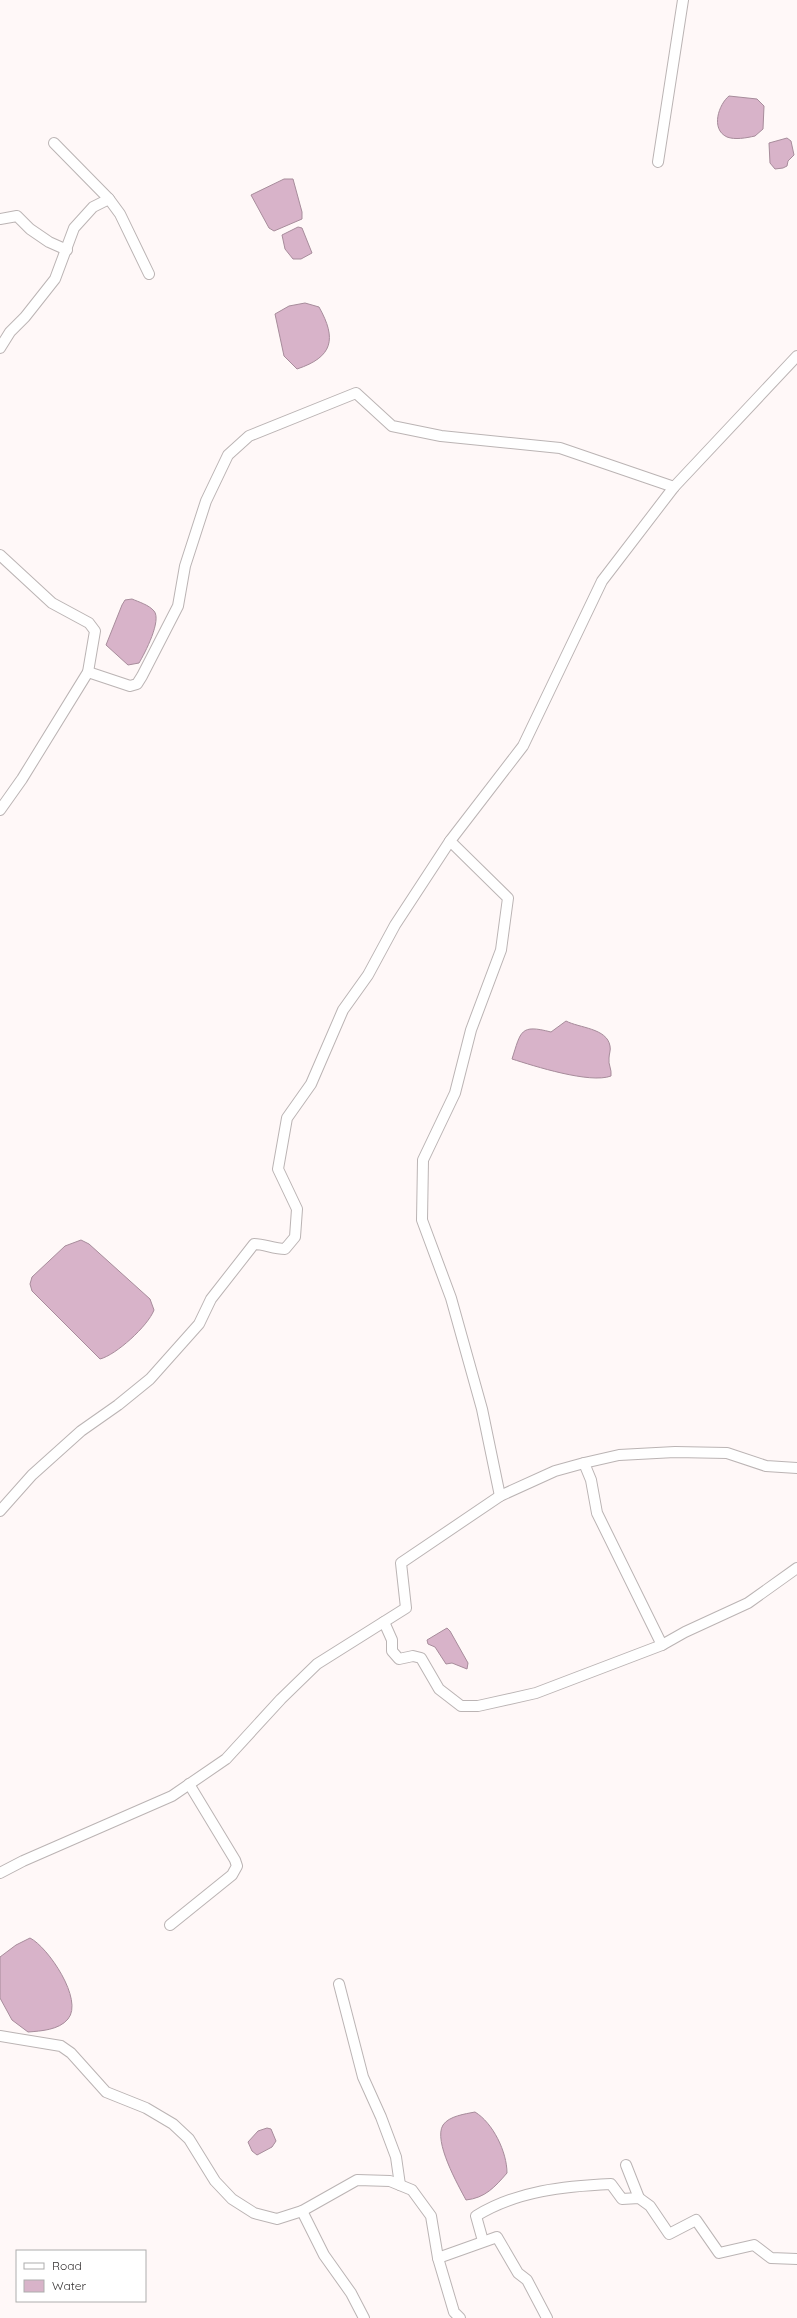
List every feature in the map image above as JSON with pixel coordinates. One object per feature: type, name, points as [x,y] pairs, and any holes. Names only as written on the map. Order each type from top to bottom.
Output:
[{"type":"street","points":[[658,162],[683,0]]},
{"type":"street","points":[[54,143],[109,200],[120,214],[149,274]]},
{"type":"street","points":[[0,348],[10,332],[29,312],[55,279],[74,228],[93,207],[109,200]]},
{"type":"street","points":[[0,219],[17,216],[36,233],[67,250]]},
{"type":"street","points":[[0,1511],[32,1475],[81,1431],[118,1405],[150,1379],[199,1324],[212,1299],[254,1244],[262,1244],[272,1249],[285,1249],[295,1237],[297,1209],[278,1169],[287,1118],[311,1084],[343,1010],[368,976],[395,925],[450,841],[523,746],[602,582],[674,487],[797,356]]},
{"type":"street","points":[[88,672],[130,686],[137,684],[178,606],[185,566],[206,501],[228,456],[249,436],[356,392],[392,426],[441,436],[560,448],[674,487]]},
{"type":"street","points":[[0,554],[52,603],[89,623],[95,631],[88,672],[22,779],[0,810]]},
{"type":"street","points":[[450,841],[508,898],[501,950],[471,1030],[454,1094],[423,1160],[422,1220],[451,1298],[482,1409],[500,1496]]},
{"type":"street","points":[[1,1868],[172,1796],[226,1759],[281,1699],[317,1664],[406,1608],[401,1563],[500,1496],[555,1471],[619,1455],[675,1452],[727,1453],[766,1466],[797,1468]]},
{"type":"street","points":[[584,1463],[591,1480],[597,1513],[662,1646]]},
{"type":"street","points":[[384,1622],[392,1640],[392,1651],[399,1659],[413,1656],[420,1658],[438,1689],[461,1706],[478,1706],[536,1692],[662,1646],[685,1632],[748,1603],[797,1568]]},
{"type":"street","points":[[170,1925],[232,1875],[237,1866],[235,1860],[189,1784]]},
{"type":"street","points":[[339,1984],[363,2077],[381,2116],[396,2157],[400,2185]]},
{"type":"street","points":[[0,2036],[61,2046],[71,2053],[106,2092],[146,2108],[173,2124],[189,2139],[215,2181],[232,2199],[254,2213],[277,2219],[302,2211],[357,2180],[390,2181],[412,2190],[430,2216],[438,2258],[454,2312],[460,2318]]},
{"type":"street","points":[[626,2165],[639,2198],[658,2215],[670,2234],[696,2220],[719,2253],[754,2245],[771,2258],[797,2259]]},
{"type":"street","points":[[483,2241],[476,2216],[510,2200],[543,2191],[581,2185],[611,2184],[622,2199],[639,2198]]},
{"type":"street","points":[[302,2211],[324,2255],[352,2293],[364,2318]]},
{"type":"street","points":[[438,2258],[497,2237],[518,2273],[527,2280],[547,2318]]},
{"type":"water","points":[[729,96],[757,99],[764,106],[763,129],[755,136],[733,138],[727,137],[722,133],[718,123],[719,110]]},
{"type":"water","points":[[787,138],[791,141],[794,155],[788,161],[787,166],[775,169],[770,163],[769,143]]},
{"type":"water","points":[[284,179],[293,179],[302,212],[302,219],[274,231],[269,228],[251,195]]},
{"type":"water","points":[[298,227],[302,228],[312,253],[301,259],[293,259],[285,249],[282,235]]},
{"type":"water","points":[[305,303],[319,307],[325,318],[329,338],[325,353],[318,359],[297,369],[284,356],[275,314],[289,306]]},
{"type":"water","points":[[132,599],[152,609],[156,615],[156,622],[152,637],[139,663],[128,665],[106,645],[122,605],[125,600]]},
{"type":"water","points":[[566,1021],[592,1029],[604,1035],[608,1040],[610,1048],[609,1060],[611,1076],[590,1078],[576,1076],[547,1070],[512,1059],[520,1036],[523,1032],[533,1029],[551,1032]]},
{"type":"water","points":[[81,1240],[89,1244],[150,1299],[154,1310],[151,1317],[131,1339],[114,1352],[100,1359],[32,1291],[30,1284],[32,1277],[65,1246]]},
{"type":"water","points":[[447,1628],[468,1663],[467,1669],[452,1663],[446,1664],[435,1647],[428,1644],[427,1640]]},
{"type":"water","points":[[30,1938],[46,1952],[62,1975],[68,1987],[72,2010],[68,2019],[60,2026],[28,2032],[12,2020],[0,1998],[0,1957],[16,1945]]},
{"type":"water","points":[[475,2112],[488,2123],[498,2139],[505,2156],[507,2173],[489,2191],[479,2197],[466,2200],[448,2163],[441,2141],[441,2132],[443,2125],[449,2119]]},
{"type":"water","points":[[267,2128],[271,2129],[276,2141],[272,2147],[257,2155],[252,2151],[248,2142],[258,2131]]}]
